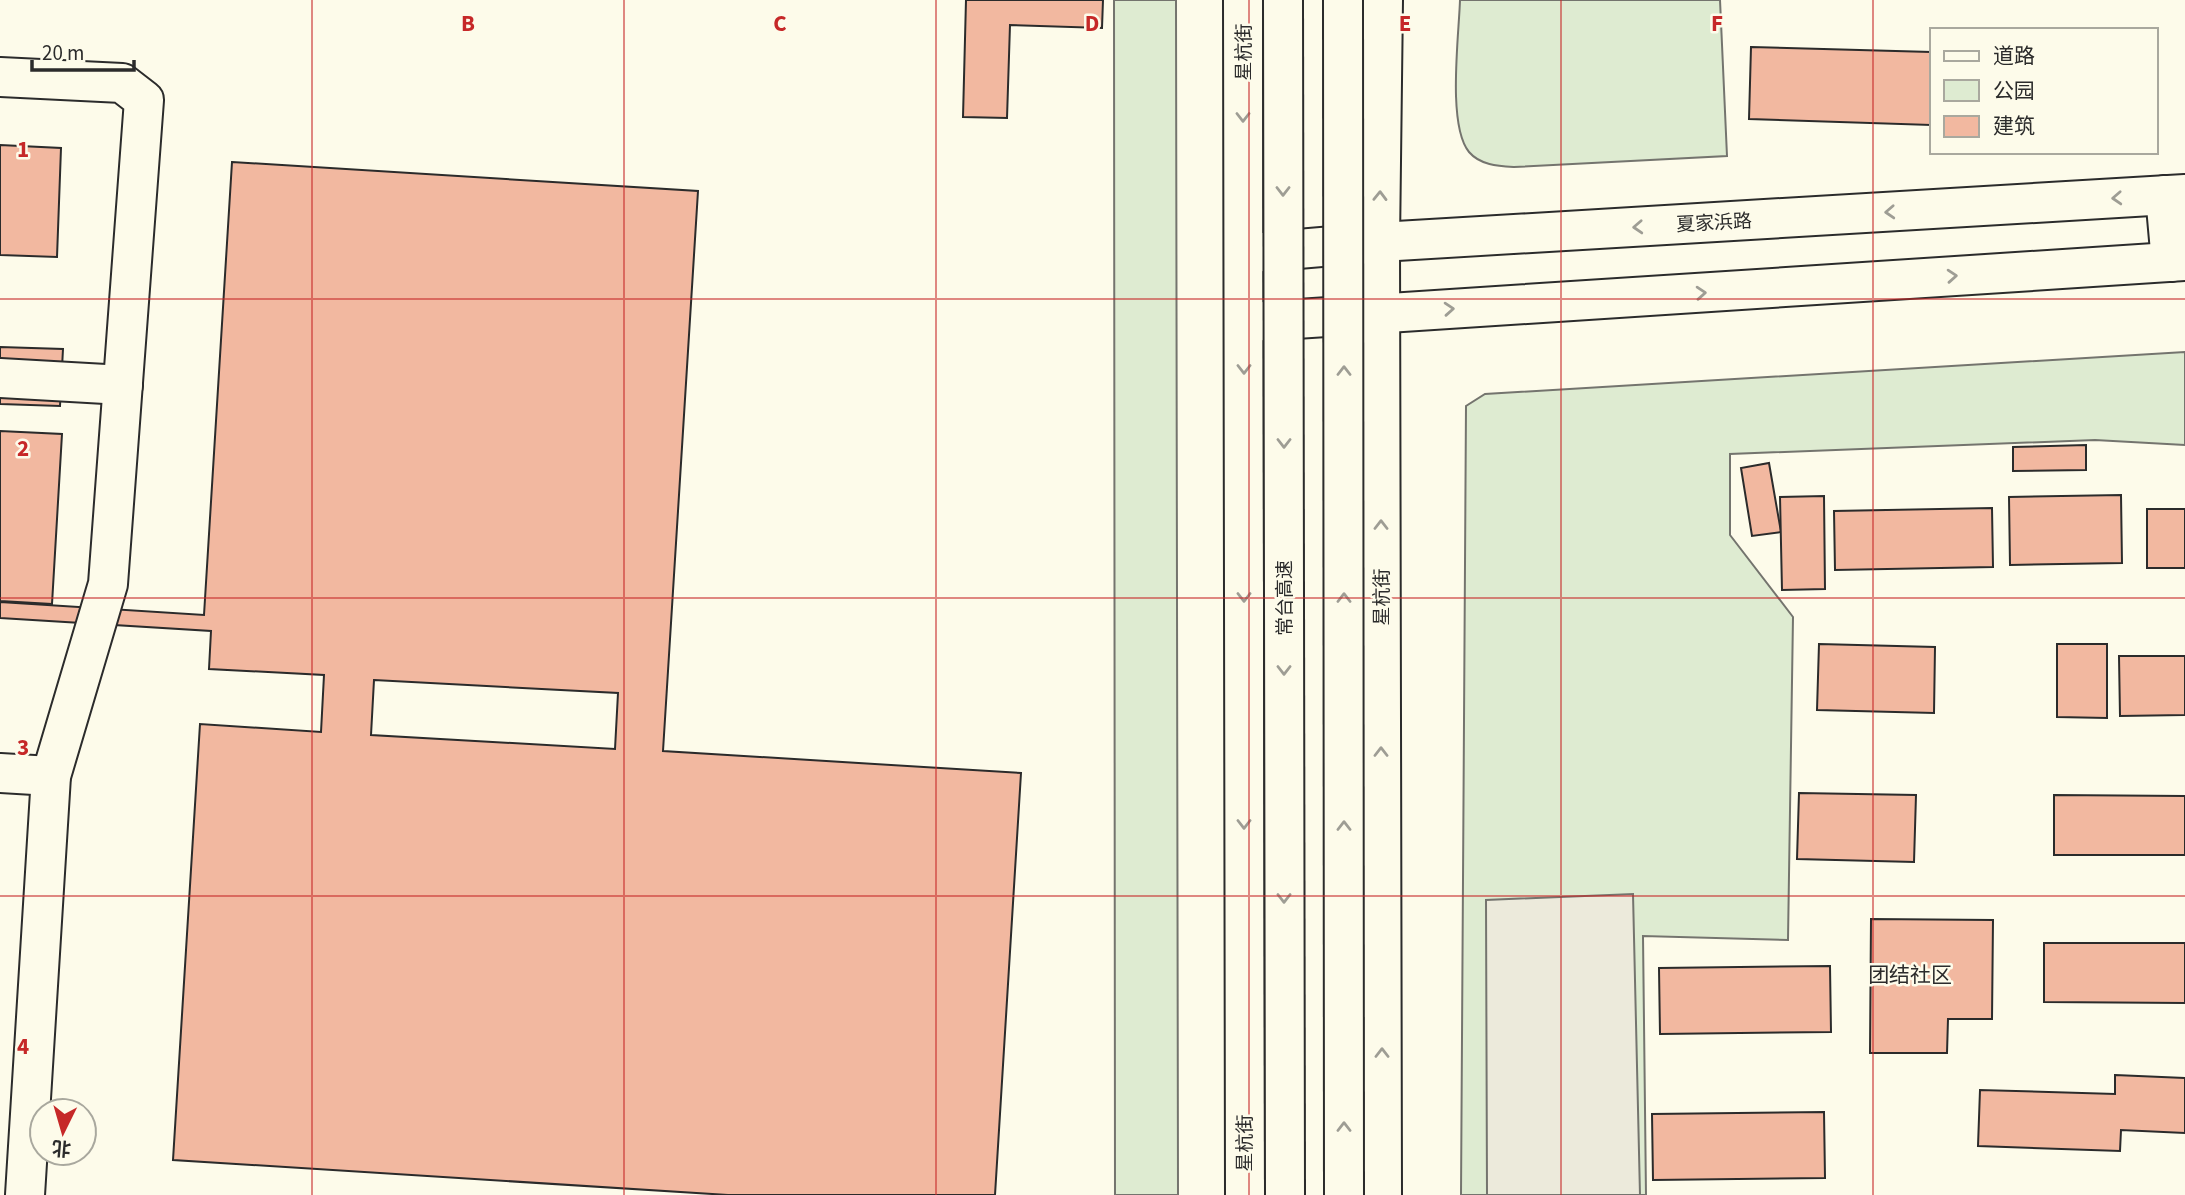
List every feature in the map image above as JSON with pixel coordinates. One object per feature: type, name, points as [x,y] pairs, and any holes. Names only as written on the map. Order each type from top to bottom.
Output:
[{"type":"main road","name":"星杭街","points":[[1243,0],[1244,1195]]},
{"type":"main road","name":"常台高速","points":[[1283,0],[1285,1195]]},
{"type":"main road","points":[[1343,0],[1344,1195]]},
{"type":"main road","name":"星杭街","points":[[1382,1195],[1380,242],[1383,0]]},
{"type":"main road","points":[[0,76],[122,83],[144,100],[108,584],[51,776],[24,1195]]},
{"type":"main road","name":"夏家浜路","points":[[1244,254],[1380,242],[2175,195]]},
{"type":"main road","points":[[1244,322],[2178,261],[2175,195]]},
{"type":"main road","points":[[0,378],[123,385]]},
{"type":"main road","points":[[0,773],[51,776]]},
{"type":"green space","points":[[1114,0],[1176,0],[1178,1195],[1115,1195]]},
{"type":"green space","points":[[1460,0],[1720,0],[1727,156],[1514,167],[1478,160],[1469,152],[1462,139],[1458,122],[1456,79]]},
{"type":"green space","points":[[2185,352],[2185,445],[2095,440],[1730,454],[1730,535],[1793,617],[1788,940],[1643,936],[1646,1195],[1461,1195],[1466,406],[1485,394]]},
{"type":"shaded area","points":[[1633,894],[1640,1195],[1487,1195],[1486,900]]},
{"type":"building","points":[[966,0],[1103,0],[1102,28],[1010,25],[1007,118],[963,117]]},
{"type":"building","points":[[1751,47],[1930,52],[1930,125],[1749,119]]},
{"type":"building","points":[[0,145],[61,148],[57,257],[0,255]]},
{"type":"building","points":[[232,162],[698,191],[663,751],[1021,773],[995,1195],[728,1195],[173,1160],[200,724],[321,732],[324,675],[209,669],[211,631],[0,618],[0,602],[204,615]],"holes":[[[374,680],[618,693],[615,749],[371,735]]]},
{"type":"building","points":[[0,347],[63,349],[60,406],[0,404]]},
{"type":"building","points":[[0,431],[62,434],[52,604],[0,601]]},
{"type":"building","points":[[2086,445],[2086,470],[2013,471],[2013,447]]},
{"type":"building","points":[[1769,463],[1781,532],[1752,536],[1741,468]]},
{"type":"building","points":[[2121,495],[2122,563],[2010,565],[2009,497]]},
{"type":"building","points":[[1824,496],[1825,589],[1782,590],[1780,497]]},
{"type":"building","points":[[1992,508],[1993,567],[1835,570],[1834,511]]},
{"type":"building","points":[[2147,509],[2185,509],[2185,568],[2147,568]]},
{"type":"building","points":[[1819,644],[1935,647],[1934,713],[1817,710]]},
{"type":"building","points":[[2057,644],[2107,644],[2107,718],[2057,717]]},
{"type":"building","points":[[2119,656],[2185,656],[2185,715],[2120,716]]},
{"type":"building","points":[[1799,793],[1916,795],[1914,862],[1797,859]]},
{"type":"building","points":[[2054,795],[2185,796],[2185,855],[2054,855]]},
{"type":"building","points":[[1871,919],[1993,920],[1992,1019],[1948,1019],[1947,1053],[1870,1053]]},
{"type":"building","points":[[2044,943],[2185,943],[2185,1003],[2044,1002]]},
{"type":"building","points":[[1830,966],[1831,1032],[1660,1034],[1659,968]]},
{"type":"building","points":[[2115,1075],[2185,1078],[2185,1133],[2121,1130],[2120,1151],[1978,1146],[1980,1090],[2115,1094]]},
{"type":"building","points":[[1824,1112],[1825,1178],[1653,1180],[1652,1114]]},
{"type":"district","name":"团结社区","points":[[1910,975]]}]
